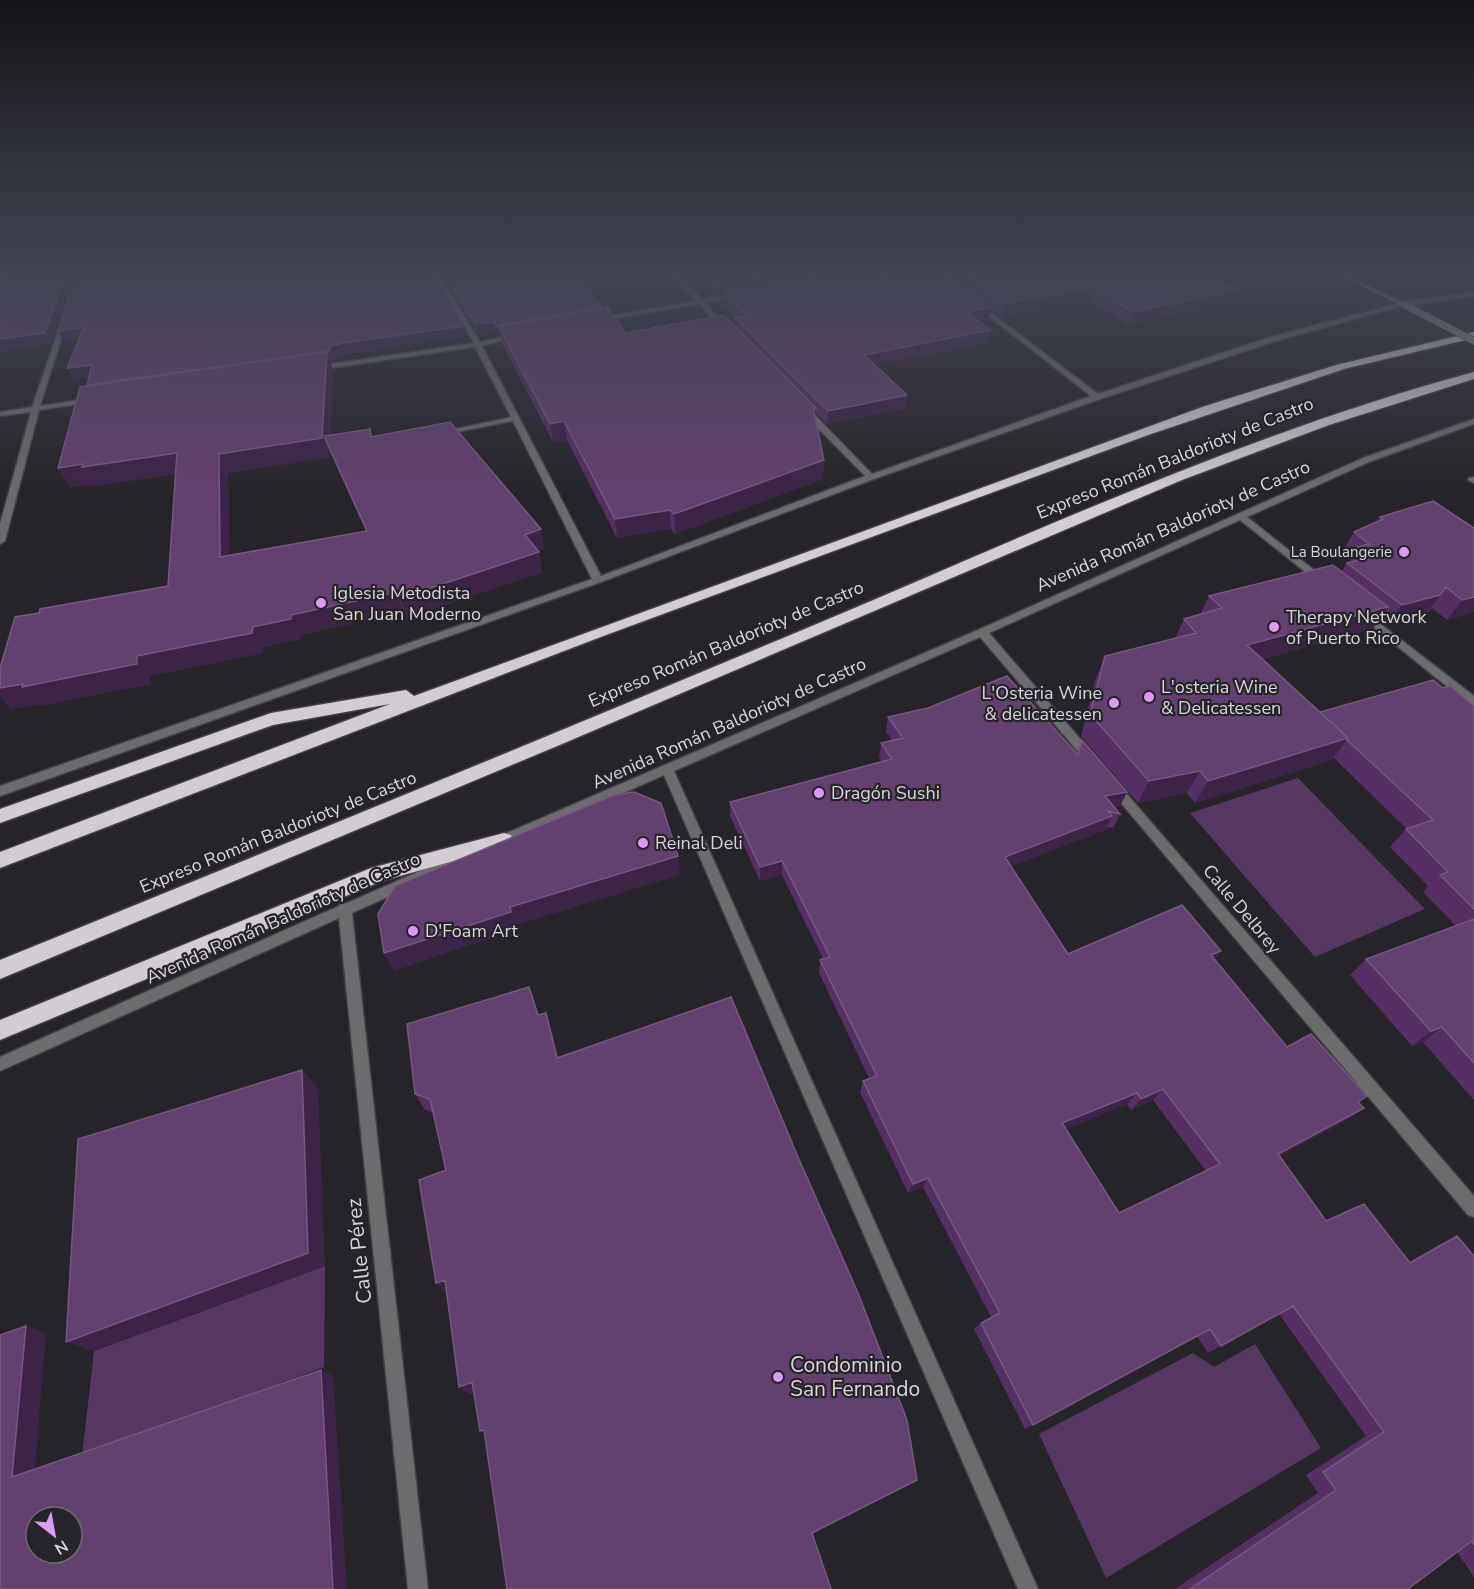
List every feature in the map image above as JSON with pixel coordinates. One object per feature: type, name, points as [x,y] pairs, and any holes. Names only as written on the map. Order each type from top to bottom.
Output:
[{"type":"highway","name":"Expreso Román Baldorioty de Castro","points":[[0,860],[739,579],[1245,396],[1428,344]]},
{"type":"highway","name":"Expreso Román Baldorioty de Castro","points":[[0,969],[556,740],[1166,482],[1282,436],[1353,411],[1474,375]]},
{"type":"highway","points":[[0,816],[270,719],[447,689]]},
{"type":"highway","points":[[0,1030],[378,874],[504,840]]},
{"type":"street","points":[[0,542],[36,407],[57,344]]},
{"type":"street","points":[[308,369],[461,348],[473,344]]},
{"type":"street","points":[[478,344],[598,580]]},
{"type":"street","points":[[1029,344],[1097,397]]},
{"type":"street","points":[[0,791],[598,580],[871,477],[1097,397],[1257,344]]},
{"type":"street","points":[[0,414],[95,399]]},
{"type":"street","points":[[797,402],[871,477]]},
{"type":"street","points":[[434,435],[516,418]]},
{"type":"street","name":"Avenida Román Baldorioty de Castro","points":[[0,1064],[345,908],[668,770],[1366,460],[1474,420]]},
{"type":"street","points":[[1240,516],[1334,590]]},
{"type":"street","points":[[1352,605],[1474,702]]},
{"type":"street","name":"Calle Delbrey","points":[[982,632],[1474,1209]]},
{"type":"street","points":[[668,770],[1028,1589]]},
{"type":"street","name":"Calle Pérez","points":[[345,908],[418,1589]]},
{"type":"shaded area","points":[[1298,778],[1425,909],[1315,957],[1190,813]]},
{"type":"shaded area","points":[[325,1266],[324,1367],[82,1456],[94,1351]]},
{"type":"shaded area","points":[[1255,1344],[1321,1448],[1106,1578],[1039,1434],[1193,1353],[1214,1367]]},
{"type":"building","points":[[77,344],[339,344],[330,346],[330,351],[87,385],[92,365],[67,368]]},
{"type":"building","points":[[508,344],[753,344],[816,408],[813,408],[824,460],[674,514],[670,510],[615,519],[564,421],[550,424]]},
{"type":"building","points":[[761,344],[919,344],[864,355],[907,395],[828,411]]},
{"type":"building","points":[[327,352],[322,438],[219,454],[220,557],[367,531],[324,436],[370,429],[371,437],[450,422],[541,529],[525,535],[539,552],[400,598],[397,592],[291,615],[291,619],[253,627],[252,633],[137,656],[137,664],[22,687],[23,684],[0,688],[0,668],[15,617],[39,613],[40,609],[168,586],[177,453],[82,467],[83,464],[58,468],[80,387]]},
{"type":"building","points":[[1433,501],[1474,528],[1474,597],[1462,600],[1446,587],[1440,595],[1402,605],[1347,563],[1371,557],[1358,547],[1369,544],[1354,532],[1383,519],[1380,517]]},
{"type":"building","points":[[1333,565],[1388,607],[1247,645],[1348,738],[1208,781],[1200,771],[1149,781],[1090,714],[1105,656],[1196,633],[1184,619],[1222,608],[1209,596]]},
{"type":"building","points":[[1007,676],[1078,755],[1082,740],[1127,792],[1105,796],[1120,814],[1108,811],[1112,816],[1005,857],[1068,954],[1182,905],[1221,951],[1211,955],[1287,1047],[1311,1034],[1367,1096],[1358,1102],[1364,1108],[1278,1154],[1326,1221],[1364,1204],[1410,1263],[1457,1236],[1474,1256],[1474,1544],[1472,1541],[1408,1589],[1190,1589],[1336,1490],[1323,1472],[1384,1432],[1293,1306],[1221,1346],[1210,1329],[1033,1425],[981,1323],[1000,1313],[928,1178],[913,1184],[863,1081],[877,1076],[820,960],[830,957],[782,861],[760,867],[730,802],[892,759],[881,743],[903,738],[888,717],[928,708]],"holes":[[[1163,1089],[1220,1164],[1119,1213],[1062,1123],[1137,1093],[1141,1099]]]},
{"type":"building","points":[[1433,680],[1443,688],[1450,686],[1474,706],[1474,909],[1440,875],[1448,872],[1406,829],[1433,820],[1320,712]]},
{"type":"building","points":[[634,792],[661,803],[678,856],[510,907],[511,912],[384,953],[378,914],[395,886],[614,795]]},
{"type":"building","points":[[1474,919],[1474,1063],[1442,1027],[1431,1031],[1366,959]]},
{"type":"building","points":[[529,987],[538,1015],[546,1013],[557,1058],[731,997],[858,1293],[907,1420],[917,1480],[812,1533],[831,1589],[507,1589],[484,1430],[480,1431],[472,1382],[459,1387],[445,1280],[436,1283],[419,1180],[446,1170],[430,1099],[415,1094],[407,1024]]},
{"type":"building","points":[[302,1070],[308,1253],[66,1342],[78,1139]]},
{"type":"building","points":[[26,1326],[12,1477],[321,1370],[333,1589],[0,1589],[0,1335]]},
{"type":"place","name":"La Boulangerie","points":[[1404,552]]},
{"type":"place","name":"Iglesia Metodista San Juan Moderno","points":[[321,603]]},
{"type":"place","name":"Therapy Network of Puerto Rico","points":[[1274,627]]},
{"type":"place","name":"L'osteria Wine & Delicatessen","points":[[1149,697]]},
{"type":"place","name":"L'Osteria Wine & delicatessen","points":[[1114,703]]},
{"type":"place","name":"Dragón Sushi","points":[[819,793]]},
{"type":"place","name":"Reinal Deli","points":[[643,843]]},
{"type":"place","name":"D'Foam Art","points":[[413,931]]},
{"type":"place","name":"Condominio San Fernando","points":[[778,1377]]}]
